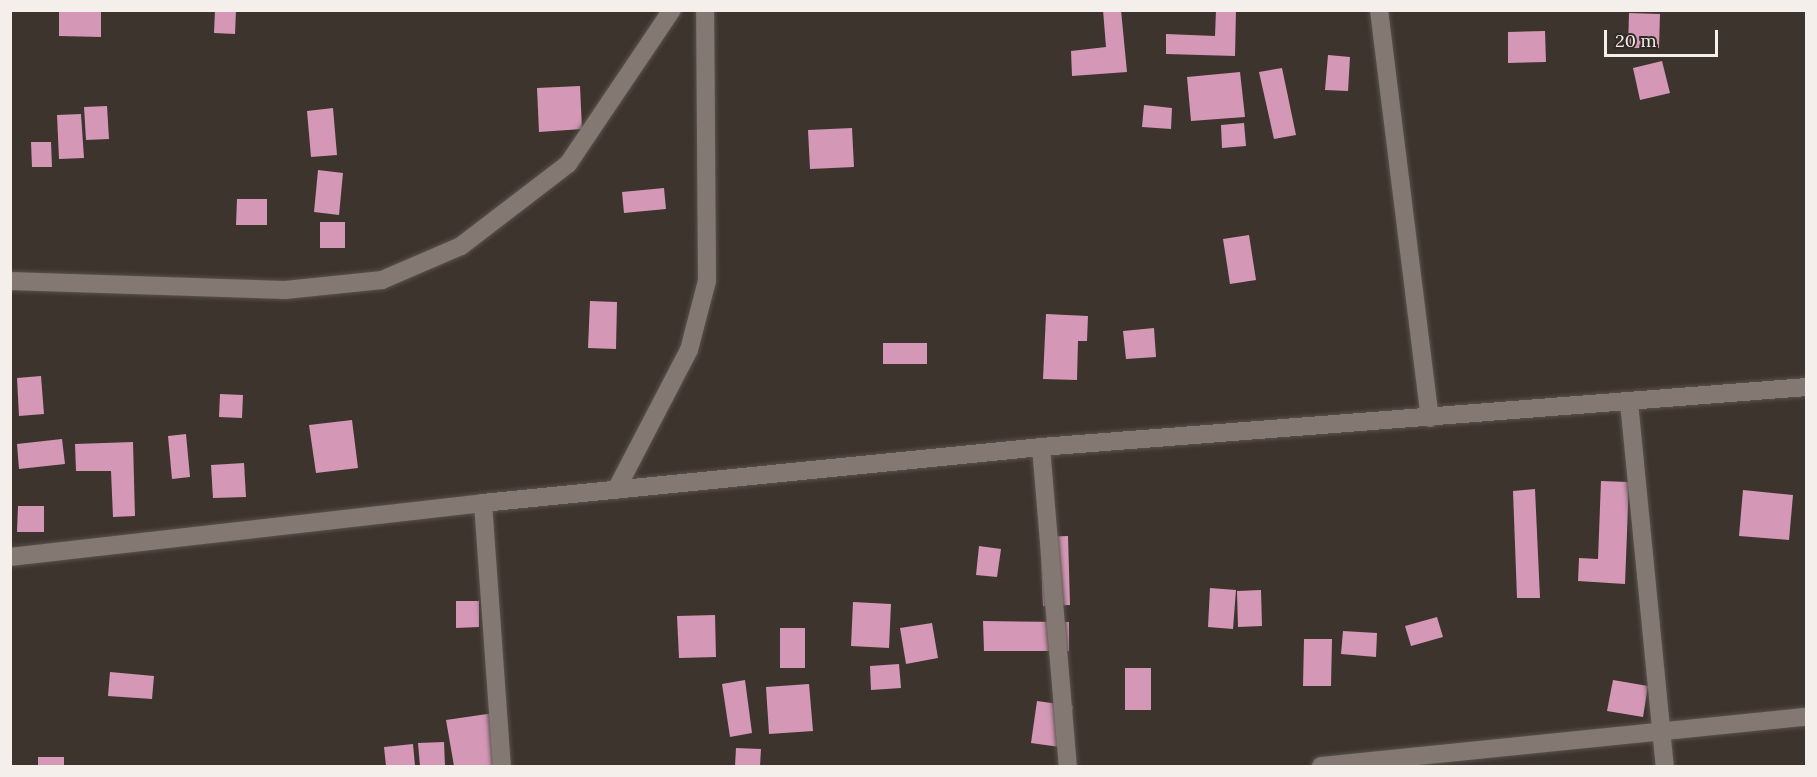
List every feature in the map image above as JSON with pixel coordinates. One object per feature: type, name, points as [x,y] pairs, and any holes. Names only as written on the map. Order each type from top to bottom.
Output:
[{"type":"street","points":[[10,281],[285,290],[382,280],[461,246],[568,164],[672,10]]},
{"type":"street","points":[[616,490],[689,350],[707,281],[705,10]]},
{"type":"street","points":[[1379,10],[1430,418]]},
{"type":"street","points":[[10,557],[483,503],[1041,447],[1806,387]]},
{"type":"street","points":[[1629,402],[1665,766]]},
{"type":"street","points":[[1041,447],[1068,766]]},
{"type":"street","points":[[483,503],[502,766]]},
{"type":"street","points":[[1321,766],[1806,717]]},
{"type":"building","points":[[59,10],[101,10],[101,37],[59,36]]},
{"type":"building","points":[[215,10],[236,10],[235,34],[214,33]]},
{"type":"building","points":[[1103,10],[1121,10],[1127,72],[1072,76],[1071,51],[1106,47]]},
{"type":"building","points":[[1216,10],[1236,10],[1235,56],[1166,54],[1166,34],[1215,36]]},
{"type":"building","points":[[1629,13],[1660,14],[1659,48],[1628,48]]},
{"type":"building","points":[[1545,31],[1546,62],[1508,63],[1508,32]]},
{"type":"building","points":[[1328,55],[1350,57],[1348,91],[1325,90]]},
{"type":"building","points":[[1662,61],[1670,93],[1640,100],[1633,68]]},
{"type":"building","points":[[1282,68],[1296,135],[1274,139],[1259,72]]},
{"type":"building","points":[[1240,72],[1245,117],[1191,121],[1187,77]]},
{"type":"building","points":[[580,86],[582,129],[539,132],[537,88]]},
{"type":"building","points":[[1144,105],[1172,108],[1171,129],[1142,127]]},
{"type":"building","points":[[107,106],[109,139],[86,140],[84,107]]},
{"type":"building","points":[[333,108],[337,155],[311,157],[307,111]]},
{"type":"building","points":[[81,114],[84,158],[59,159],[57,115]]},
{"type":"building","points":[[1244,123],[1246,146],[1222,148],[1221,125]]},
{"type":"building","points":[[852,128],[854,167],[810,169],[808,130]]},
{"type":"building","points":[[31,142],[51,142],[52,167],[32,167]]},
{"type":"building","points":[[318,170],[343,173],[339,215],[314,212]]},
{"type":"building","points":[[664,188],[666,209],[624,213],[622,192]]},
{"type":"building","points":[[237,199],[267,199],[267,225],[236,225]]},
{"type":"building","points":[[320,222],[345,222],[345,248],[320,248]]},
{"type":"building","points":[[1249,235],[1256,280],[1230,284],[1223,239]]},
{"type":"building","points":[[590,301],[617,302],[616,349],[588,348]]},
{"type":"building","points":[[1046,314],[1088,316],[1087,341],[1078,341],[1077,380],[1043,379]]},
{"type":"building","points":[[1154,328],[1156,357],[1126,359],[1123,331]]},
{"type":"building","points":[[883,343],[927,343],[927,364],[883,364]]},
{"type":"building","points":[[41,376],[44,414],[19,416],[17,378]]},
{"type":"building","points":[[220,394],[243,395],[242,418],[219,417]]},
{"type":"building","points":[[352,420],[358,468],[316,473],[309,425]]},
{"type":"building","points":[[186,434],[190,477],[172,479],[168,436]]},
{"type":"building","points":[[62,439],[65,464],[19,469],[17,444]]},
{"type":"building","points":[[133,442],[135,516],[113,517],[111,471],[76,471],[75,444]]},
{"type":"building","points":[[244,463],[246,497],[213,498],[211,465]]},
{"type":"building","points":[[1601,481],[1629,482],[1625,584],[1578,581],[1579,558],[1598,559]]},
{"type":"building","points":[[1535,489],[1540,598],[1517,598],[1513,491]]},
{"type":"building","points":[[1743,490],[1793,495],[1789,540],[1739,536]]},
{"type":"building","points":[[18,506],[44,506],[44,532],[17,532]]},
{"type":"building","points":[[1068,536],[1070,605],[1043,606],[1040,537]]},
{"type":"building","points":[[979,546],[1001,549],[997,577],[976,575]]},
{"type":"building","points":[[1210,588],[1236,590],[1233,629],[1208,627]]},
{"type":"building","points":[[1261,590],[1262,626],[1238,627],[1237,591]]},
{"type":"building","points":[[456,601],[479,601],[479,627],[456,628]]},
{"type":"building","points":[[853,602],[891,604],[889,648],[851,646]]},
{"type":"building","points":[[715,615],[716,657],[679,658],[677,616]]},
{"type":"building","points":[[1437,617],[1443,637],[1411,646],[1405,626]]},
{"type":"building","points":[[983,621],[1069,622],[1069,651],[984,651]]},
{"type":"building","points":[[932,623],[938,658],[906,664],[900,628]]},
{"type":"building","points":[[780,628],[805,628],[805,668],[780,668]]},
{"type":"building","points":[[1343,631],[1377,633],[1376,657],[1341,654]]},
{"type":"building","points":[[1304,639],[1332,639],[1331,686],[1303,686]]},
{"type":"building","points":[[899,664],[901,688],[871,690],[870,666]]},
{"type":"building","points":[[1125,668],[1151,668],[1151,710],[1125,710]]},
{"type":"building","points":[[110,672],[154,676],[152,699],[108,696]]},
{"type":"building","points":[[745,680],[752,733],[730,737],[722,684]]},
{"type":"building","points":[[1613,680],[1648,686],[1643,717],[1607,711]]},
{"type":"building","points":[[809,684],[813,731],[769,734],[766,687]]},
{"type":"building","points":[[1037,701],[1073,706],[1067,748],[1031,743]]},
{"type":"building","points":[[494,713],[502,766],[454,766],[446,720]]},
{"type":"building","points":[[444,742],[445,766],[420,766],[418,743]]},
{"type":"building","points":[[413,744],[415,766],[386,766],[384,747]]},
{"type":"building","points":[[736,748],[761,749],[760,766],[735,766]]},
{"type":"building","points":[[38,757],[64,757],[64,766],[38,766]]}]
